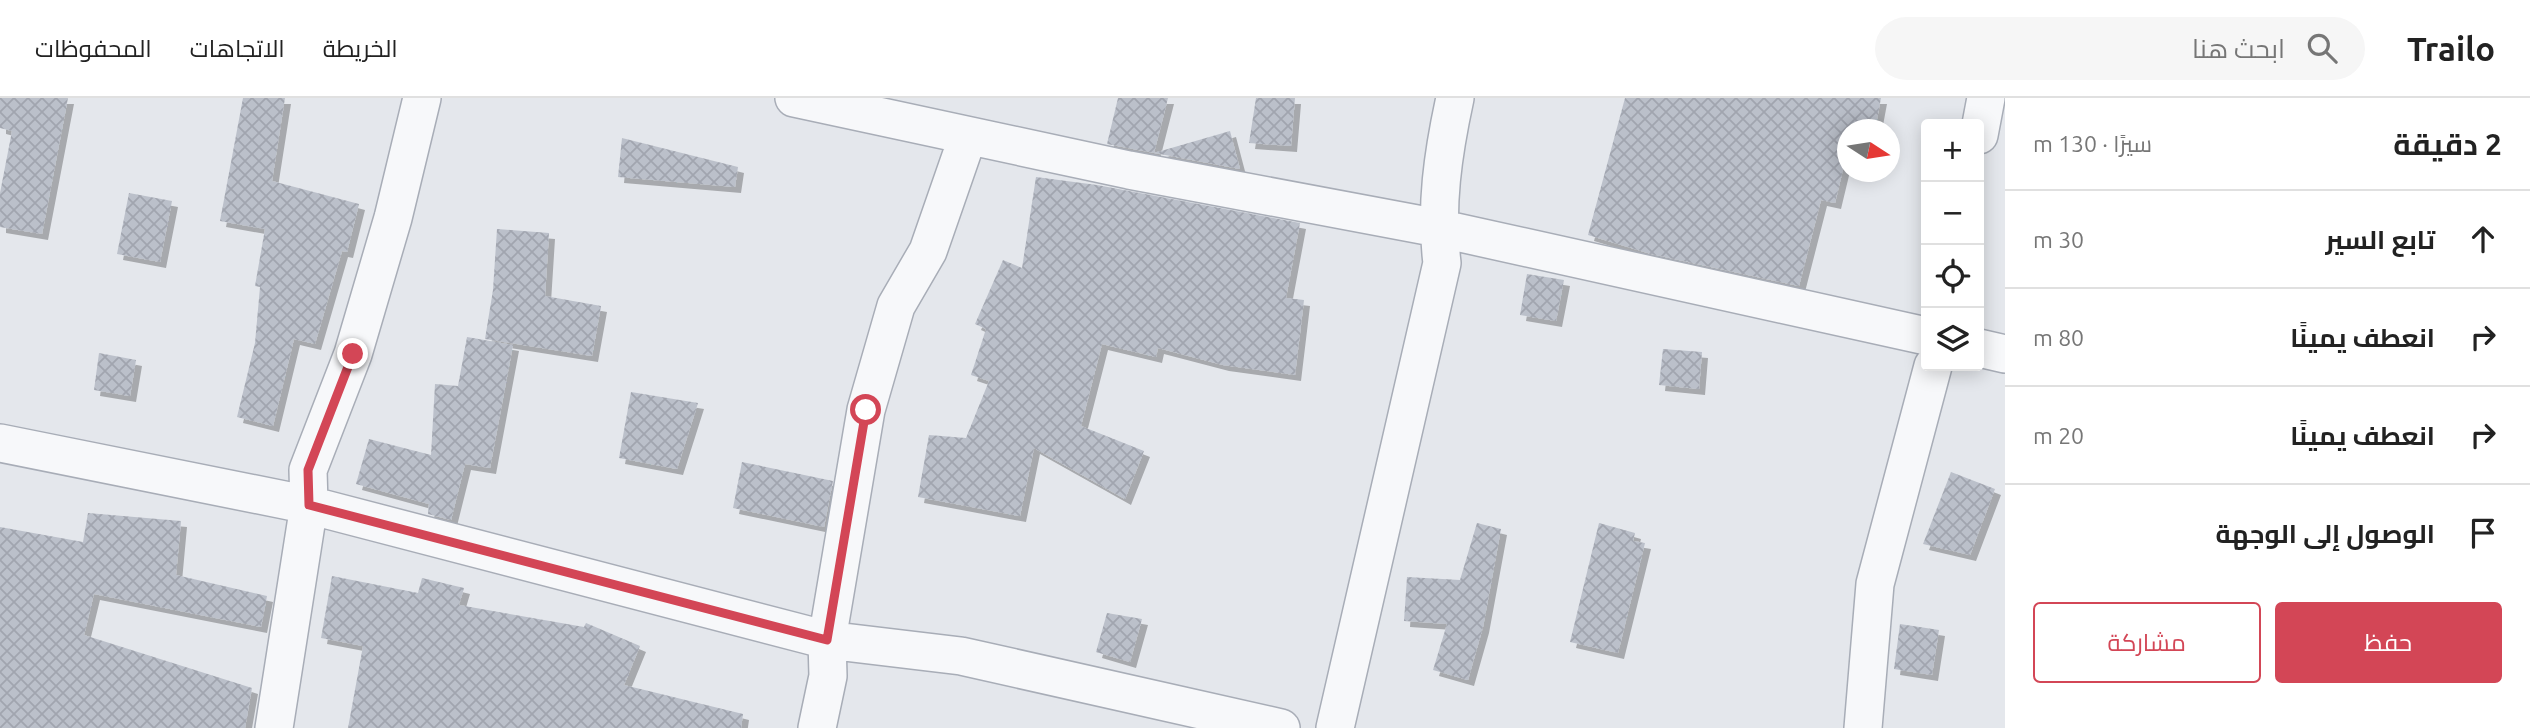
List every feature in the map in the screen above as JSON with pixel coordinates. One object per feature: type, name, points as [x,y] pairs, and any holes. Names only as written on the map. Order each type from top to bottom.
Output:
[{"type":"street","points":[[274,728],[309,505],[308,470],[353,354],[393,218],[422,98]]},
{"type":"street","points":[[794,98],[932,113],[968,136],[1129,170],[1438,228],[1921,335]]},
{"type":"street","points":[[1335,728],[1442,263],[1438,228],[1444,151],[1455,98]]},
{"type":"street","points":[[1982,119],[1986,98]]},
{"type":"street","points":[[817,728],[828,676],[827,640],[866,410],[896,306],[928,251],[968,136]]},
{"type":"street","points":[[1984,349],[2005,354]]},
{"type":"street","points":[[1863,728],[1875,584],[1932,371]]},
{"type":"street","points":[[0,443],[309,505],[827,640],[961,656],[1281,728]]},
{"type":"building","points":[[0,98],[68,98],[42,234],[0,227],[0,193],[12,131],[0,128]]},
{"type":"building","points":[[243,98],[285,98],[272,181],[359,204],[347,252],[342,251],[315,344],[294,339],[273,426],[237,417],[255,343],[260,287],[255,286],[265,229],[220,221]]},
{"type":"building","points":[[1118,98],[1168,98],[1154,153],[1107,144]]},
{"type":"building","points":[[1256,98],[1295,98],[1291,146],[1249,143]]},
{"type":"building","points":[[1625,98],[1881,98],[1877,119],[1837,119],[1837,182],[1840,182],[1835,203],[1821,200],[1799,286],[1651,254],[1588,235]]},
{"type":"building","points":[[1230,131],[1240,169],[1154,153]]},
{"type":"building","points":[[622,138],[738,167],[735,187],[618,177]]},
{"type":"building","points":[[1036,177],[1097,185],[1300,223],[1286,298],[1304,300],[1295,375],[1223,365],[1158,348],[1156,357],[1102,344],[1081,426],[1144,451],[1125,499],[1034,448],[1020,516],[918,497],[929,435],[966,438],[989,381],[971,375],[986,329],[975,324],[1003,260],[1022,268]]},
{"type":"building","points":[[129,193],[172,201],[160,262],[117,254]]},
{"type":"building","points":[[497,229],[549,233],[545,296],[601,306],[592,356],[485,339],[493,290]]},
{"type":"building","points":[[1527,274],[1564,280],[1556,321],[1520,315]]},
{"type":"building","points":[[467,337],[513,345],[490,468],[465,464],[451,520],[428,514],[429,504],[356,484],[369,439],[431,455],[435,384],[458,386]]},
{"type":"building","points":[[1663,349],[1702,352],[1699,389],[1659,385]]},
{"type":"building","points":[[99,353],[136,360],[130,396],[94,390]]},
{"type":"building","points":[[631,392],[698,403],[677,469],[619,458]]},
{"type":"building","points":[[742,462],[833,481],[824,527],[733,508]]},
{"type":"building","points":[[1951,472],[1995,489],[1970,555],[1923,544]]},
{"type":"building","points":[[88,513],[181,521],[176,575],[267,596],[261,627],[94,594],[84,635],[252,688],[245,728],[0,728],[0,527],[83,542]]},
{"type":"building","points":[[1477,523],[1501,529],[1483,627],[1468,680],[1433,670],[1447,624],[1404,621],[1407,577],[1460,580]]},
{"type":"building","points":[[1599,523],[1635,533],[1633,541],[1645,543],[1618,653],[1570,642]]},
{"type":"building","points":[[332,576],[418,593],[422,578],[464,588],[459,605],[584,627],[586,623],[640,646],[624,685],[743,714],[741,728],[348,728],[363,646],[321,638]]},
{"type":"building","points":[[1107,613],[1142,619],[1130,662],[1096,652]]},
{"type":"building","points":[[1900,624],[1939,630],[1932,675],[1894,669]]},
{"type":"route","points":[[353,354],[308,470],[309,505],[827,640],[866,410]]}]
